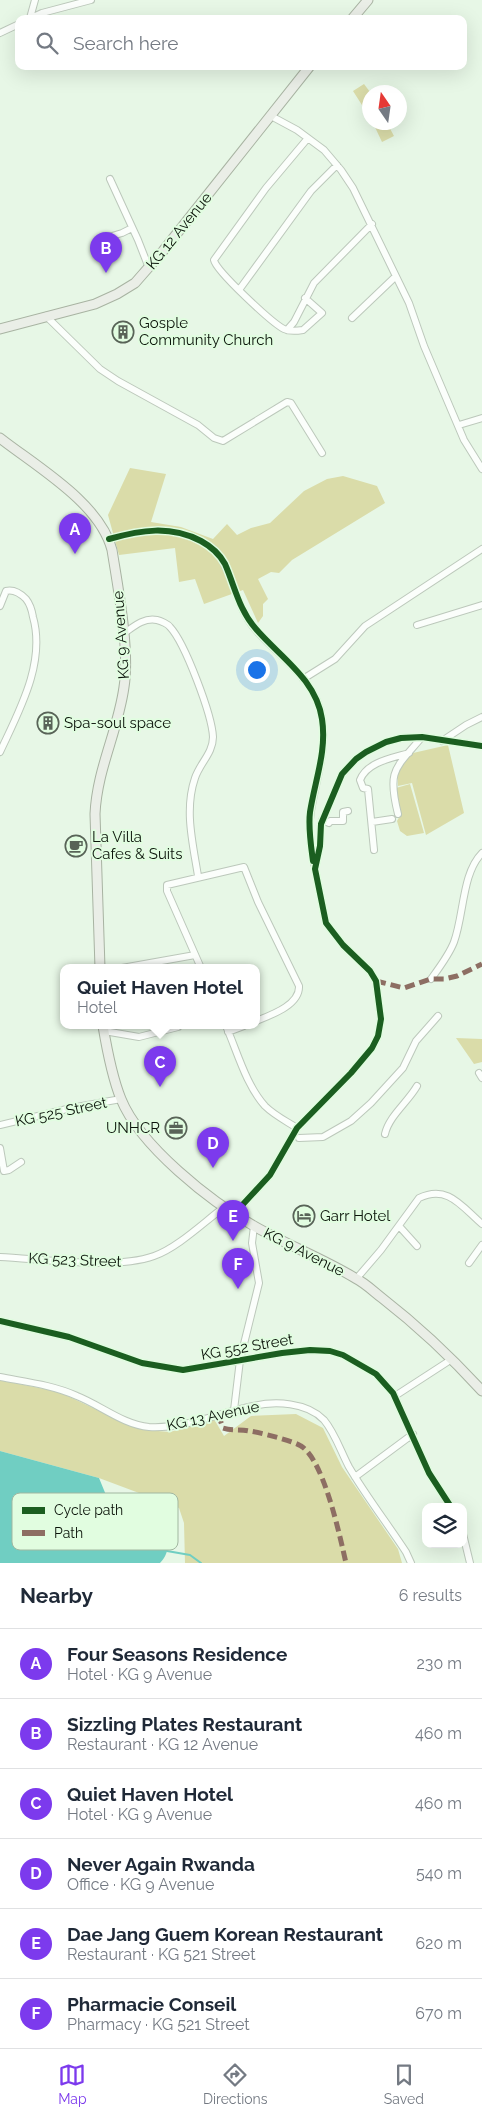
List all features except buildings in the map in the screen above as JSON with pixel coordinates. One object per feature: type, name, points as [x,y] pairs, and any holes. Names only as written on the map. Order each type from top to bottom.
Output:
[{"type":"main road","points":[[355,15],[368,0]]},
{"type":"main road","name":"KG 12 Avenue","points":[[0,329],[95,304],[118,294],[135,283],[307,70]]},
{"type":"main road","name":"KG 9 Avenue","points":[[0,438],[86,504],[99,521],[109,539],[115,567],[123,634],[124,685],[120,710],[96,792],[95,823],[100,964]]},
{"type":"main road","name":"KG 9 Avenue","points":[[104,1029],[122,1100],[146,1137],[185,1176],[224,1208],[254,1226],[291,1246],[314,1254],[357,1278],[413,1322],[482,1391]]},
{"type":"street","points":[[31,15],[35,0]]},
{"type":"street","points":[[40,15],[91,0]]},
{"type":"street","points":[[0,33],[15,26]]},
{"type":"street","points":[[271,116],[297,130],[324,150],[337,165],[352,188],[372,224],[408,303],[464,440],[482,469]]},
{"type":"street","points":[[305,298],[322,313],[303,330],[287,330],[274,323],[239,290],[217,268],[214,260],[266,188],[308,138]]},
{"type":"street","points":[[239,290],[311,191],[337,165]]},
{"type":"street","points":[[110,179],[149,268]]},
{"type":"street","points":[[287,330],[294,322],[314,283],[372,224]]},
{"type":"street","points":[[102,239],[132,228]]},
{"type":"street","points":[[352,318],[395,278]]},
{"type":"street","points":[[46,316],[100,369],[198,426],[214,438],[223,441],[287,402],[292,403],[322,453]]},
{"type":"street","points":[[459,425],[482,418]]},
{"type":"street","points":[[109,539],[135,532],[166,530],[192,536],[212,547],[224,564],[244,614],[260,635],[285,657],[317,698],[324,731],[324,747],[310,813],[310,840],[326,923],[343,945],[370,971],[376,981],[381,1019],[378,1036],[372,1048],[352,1073],[297,1128],[270,1175],[234,1214]]},
{"type":"street","points":[[303,679],[335,659],[365,626],[482,549]]},
{"type":"street","points":[[0,606],[6,591],[15,591],[29,602],[37,629],[38,645],[36,658],[22,702],[0,752]]},
{"type":"street","points":[[417,626],[482,605]]},
{"type":"street","points":[[123,634],[146,620],[157,620],[170,627],[188,660],[203,697],[213,738],[212,747],[194,779],[190,811],[190,835],[198,876]]},
{"type":"street","points":[[442,741],[466,725],[482,718]]},
{"type":"street","points":[[315,869],[320,846],[322,820],[342,774],[356,759],[386,742],[401,738],[422,737],[482,746]]},
{"type":"street","points":[[398,814],[394,786],[395,770],[422,737]]},
{"type":"street","points":[[374,850],[368,789],[363,788],[360,780],[372,766],[409,753]]},
{"type":"street","points":[[322,820],[329,823],[330,821],[343,821],[343,812],[348,811]]},
{"type":"street","points":[[372,822],[392,819]]},
{"type":"street","points":[[432,979],[453,944],[460,922],[471,870],[475,860],[482,853]]},
{"type":"street","points":[[199,964],[166,888],[170,883],[242,867],[246,869],[258,902],[297,980],[299,991],[295,999],[276,1012],[260,1019]]},
{"type":"street","points":[[144,964],[195,955]]},
{"type":"street","points":[[299,1138],[322,1137],[351,1121],[371,1103],[403,1068],[416,1041],[438,1016]]},
{"type":"street","points":[[104,1029],[139,1037],[170,1029]]},
{"type":"street","points":[[227,1029],[246,1073],[264,1104],[273,1113],[297,1128]]},
{"type":"street","points":[[385,1134],[387,1126],[410,1098],[417,1086]]},
{"type":"street","name":"KG 525 Street","points":[[0,1124],[72,1108],[122,1100]]},
{"type":"street","points":[[0,1148],[4,1171],[21,1162]]},
{"type":"street","points":[[357,1278],[381,1250],[419,1198],[428,1193],[437,1193],[451,1197],[482,1224]]},
{"type":"street","name":"KG 523 Street","points":[[0,1256],[125,1263],[140,1260],[167,1250],[224,1208]]},
{"type":"street","points":[[234,1410],[240,1360],[259,1283],[252,1243],[254,1226]]},
{"type":"street","points":[[399,1226],[417,1246]]},
{"type":"street","points":[[470,1263],[482,1244]]},
{"type":"street","name":"KG 552 Street","points":[[0,1321],[69,1337],[142,1363],[183,1370],[282,1352],[330,1351],[351,1358],[376,1374],[385,1382],[395,1396],[429,1473],[448,1503]]},
{"type":"street","points":[[395,1396],[452,1359]]},
{"type":"street","name":"KG 13 Avenue","points":[[0,1377],[45,1385],[75,1394],[128,1422],[147,1427],[186,1424],[254,1405],[279,1403],[293,1405],[312,1412],[323,1420],[355,1477],[406,1552],[411,1563]]},
{"type":"street","points":[[355,1477],[413,1434]]},
{"type":"street","points":[[466,1548],[470,1563]]},
{"type":"green space","points":[[362,85],[362,105],[353,91]]},
{"type":"green space","points":[[376,130],[391,130],[394,136],[382,142]]},
{"type":"green space","points":[[130,468],[166,474],[151,522],[181,527],[213,539],[227,524],[237,535],[251,528],[270,523],[304,491],[327,479],[343,476],[377,486],[385,503],[292,560],[279,573],[271,572],[258,579],[268,599],[263,604],[263,616],[258,623],[243,590],[204,604],[195,579],[179,582],[175,548],[119,555],[108,515]]},
{"type":"green space","points":[[448,745],[464,813],[426,835],[412,783],[398,786],[397,770],[413,753]]},
{"type":"green space","points":[[410,784],[424,833],[407,836],[400,831],[397,821],[401,814],[396,788]]},
{"type":"green space","points":[[456,1038],[482,1039],[482,1062],[474,1064]]},
{"type":"green space","points":[[0,1380],[59,1392],[121,1421],[146,1430],[170,1432],[214,1419],[224,1436],[251,1416],[296,1414],[323,1428],[342,1467],[398,1549],[402,1563],[185,1563],[184,1523],[178,1508],[178,1493],[139,1493],[99,1478],[0,1451]]},
{"type":"water","points":[[0,1451],[99,1478],[105,1493],[12,1493],[12,1550],[167,1550],[160,1563],[0,1563]]},
{"type":"waterway","points":[[167,1551],[190,1555],[201,1563]]},
{"type":"marked path","points":[[376,981],[404,988],[431,979],[457,976],[482,964]]},
{"type":"marked path","points":[[218,1414],[223,1428],[243,1430],[284,1439],[301,1446],[309,1454],[324,1482],[346,1563]]},
{"type":"cycle path","points":[[109,539],[144,531],[167,531],[189,536],[212,548],[225,564],[241,606],[250,622],[296,670],[313,692],[322,719],[323,731],[322,754],[309,818],[313,861]]},
{"type":"cycle path","points":[[234,1214],[270,1175],[297,1128],[351,1073],[372,1048],[378,1036],[381,1019],[376,981],[370,971],[343,945],[326,923],[315,869],[320,846],[321,824],[342,774],[356,759],[366,752],[386,742],[401,738],[422,737],[482,746]]},
{"type":"cycle path","points":[[0,1321],[69,1337],[142,1363],[183,1370],[310,1350],[330,1351],[343,1355],[376,1374],[393,1393],[429,1473],[448,1503]]},
{"type":"place","name":"Sizzling Plates Restaurant","points":[[106,273]]},
{"type":"place","name":"Gosple Community Church","points":[[123,332]]},
{"type":"place","name":"Four Seasons Residence","points":[[75,554]]},
{"type":"place","name":"Spa-soul space","points":[[48,723]]},
{"type":"place","name":"La Villa Cafes & Suits","points":[[76,846]]},
{"type":"place","name":"Quiet Haven Hotel","points":[[160,1087]]},
{"type":"place","name":"UNHCR","points":[[176,1128]]},
{"type":"place","name":"Never Again Rwanda","points":[[213,1168]]},
{"type":"place","name":"Garr Hotel","points":[[304,1216]]},
{"type":"place","name":"Dae Jang Guem Korean Restaurant","points":[[233,1241]]},
{"type":"place","name":"Pharmacie Conseil","points":[[238,1289]]}]
